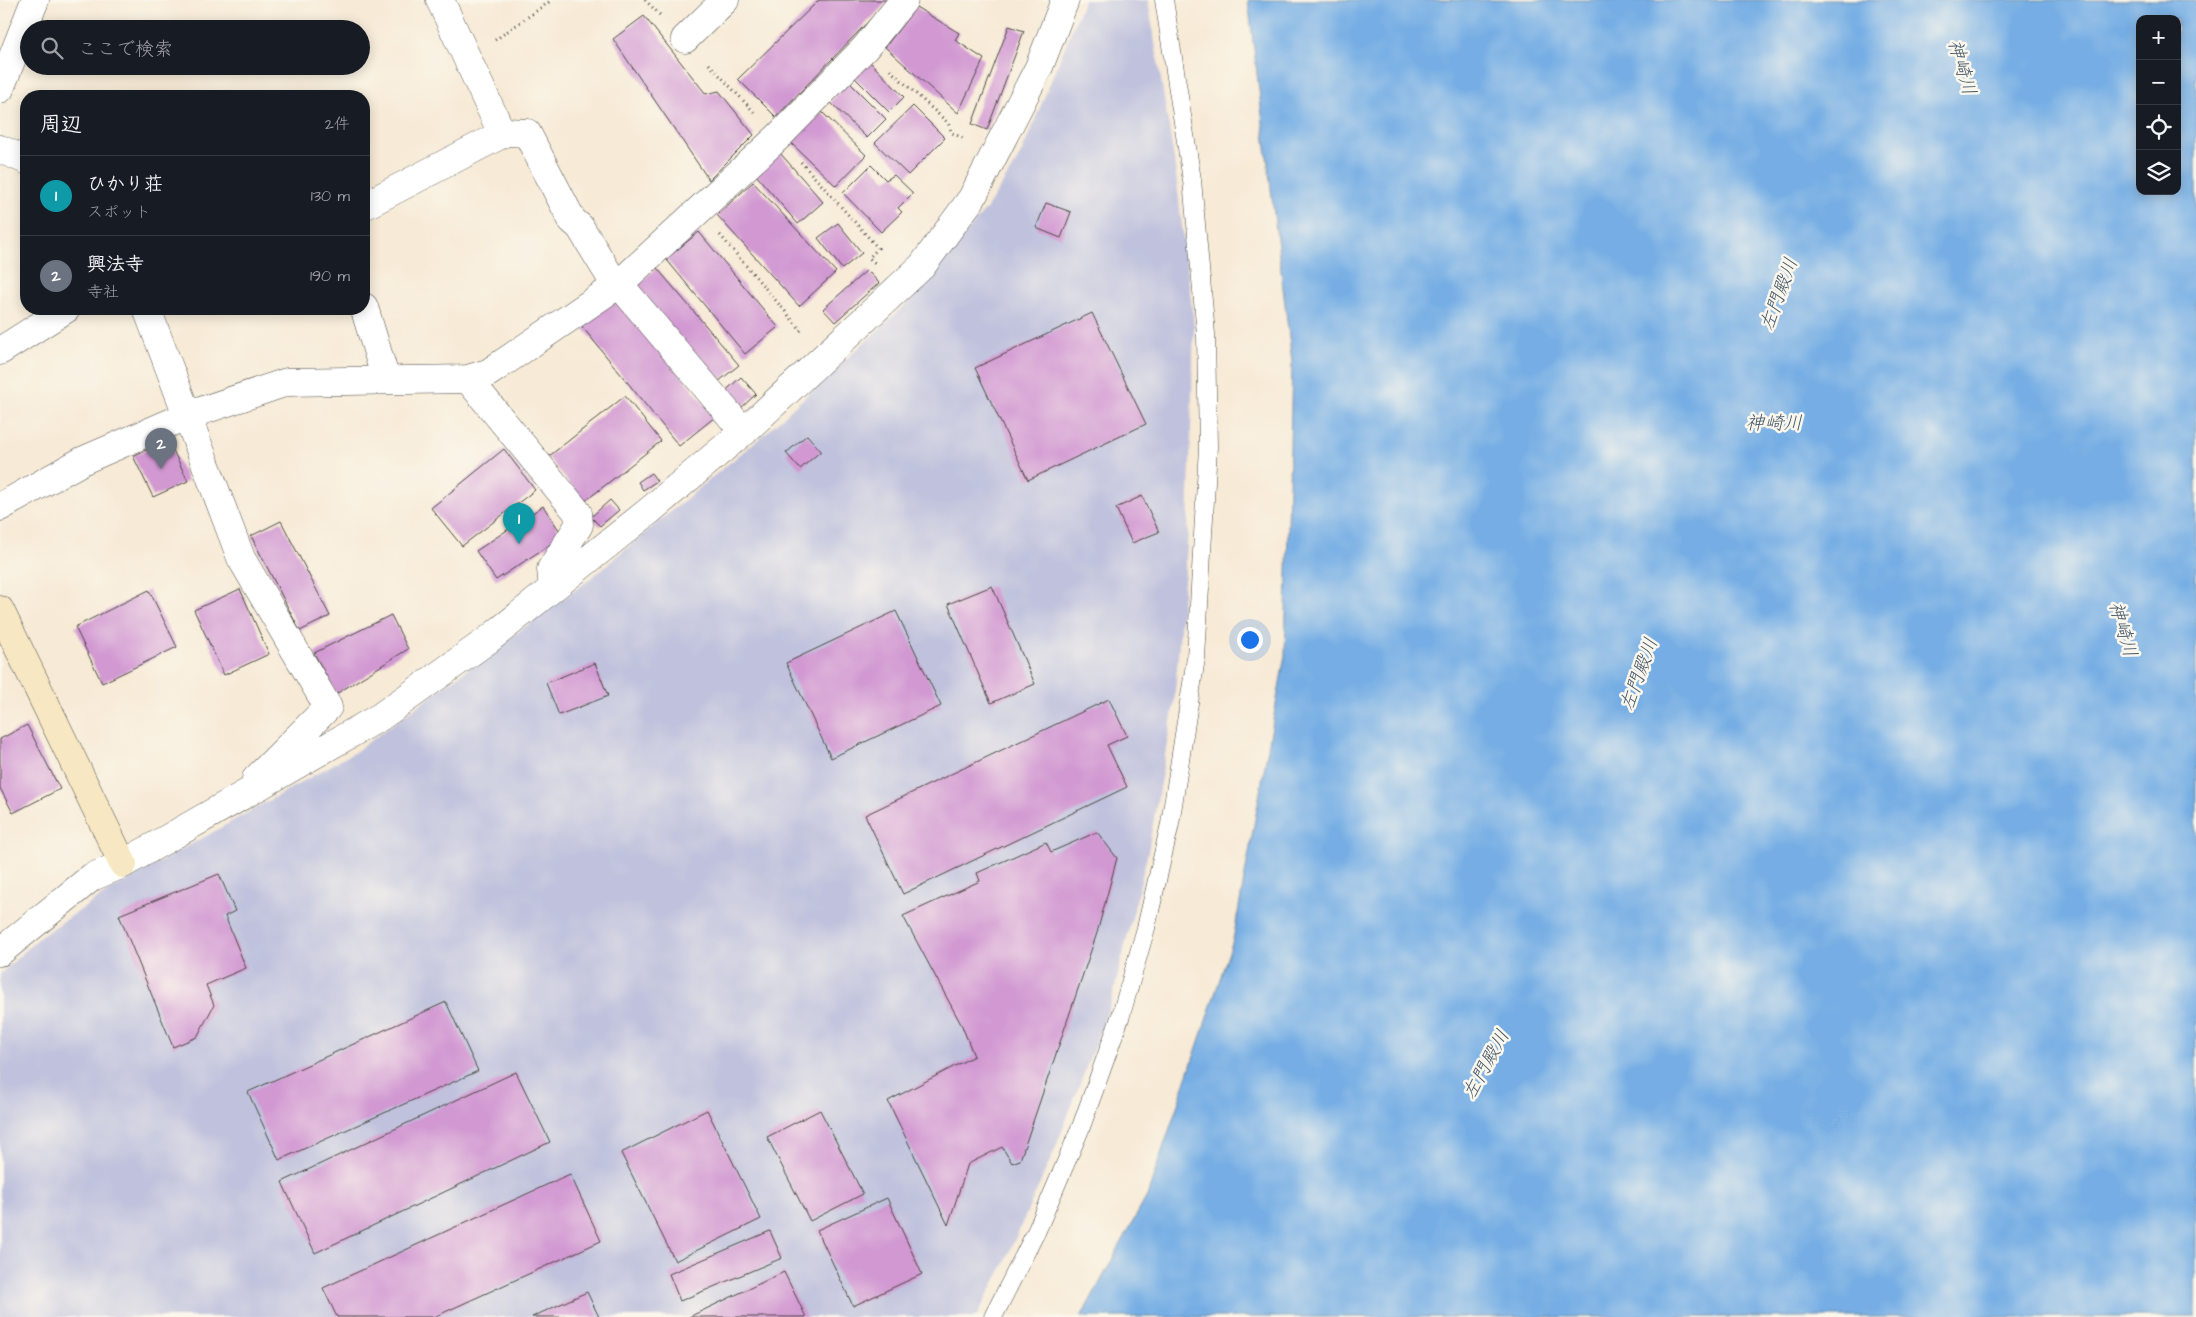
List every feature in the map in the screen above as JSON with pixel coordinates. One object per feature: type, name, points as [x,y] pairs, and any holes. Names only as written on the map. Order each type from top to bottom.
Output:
[{"type":"street","points":[[27,20],[35,0]]},
{"type":"street","points":[[440,0],[499,127],[506,132]]},
{"type":"street","points":[[685,39],[725,0]]},
{"type":"street","points":[[0,507],[84,460],[186,416],[287,382],[468,379],[488,373],[617,285],[778,138],[866,48],[904,0]]},
{"type":"street","points":[[0,952],[92,877],[123,864],[380,717],[488,640],[744,432],[922,266],[972,198],[1039,67],[1065,0]]},
{"type":"street","points":[[0,89],[20,38]]},
{"type":"street","points":[[370,203],[506,132],[527,133],[572,220],[580,227],[617,285],[744,432]]},
{"type":"street","points":[[0,149],[20,157]]},
{"type":"street","points":[[0,351],[57,315]]},
{"type":"street","points":[[149,315],[241,558],[328,706],[253,782],[246,795]]},
{"type":"street","points":[[366,315],[386,380]]},
{"type":"street","points":[[468,379],[578,514],[579,525],[551,569],[553,588]]},
{"type":"street","points":[[0,610],[123,864]]},
{"type":"street","points":[[326,704],[380,717]]},
{"type":"lane","points":[[993,1317],[1037,1230],[1073,1144],[1121,1016],[1146,928],[1170,824],[1196,658],[1208,447],[1206,334],[1192,180],[1164,0]]},
{"type":"path","points":[[467,59],[552,0]]},
{"type":"path","points":[[866,48],[948,123],[952,133],[995,153]]},
{"type":"path","points":[[699,210],[801,330],[795,335]]},
{"type":"shaded area","points":[[1084,0],[1148,0],[1174,159],[1194,325],[1188,533],[1174,704],[1148,852],[1112,999],[1056,1147],[1004,1264],[976,1317],[0,1317],[0,974],[41,936],[114,888],[355,752],[585,583],[768,431],[904,306],[987,208],[1021,154]]},
{"type":"water","name":"神崎川","points":[[1248,0],[2196,0],[2196,1317],[1081,1317],[1147,1196],[1233,940],[1285,655],[1292,362]]},
{"type":"building","points":[[819,0],[889,0],[776,117],[738,79]]},
{"type":"building","points":[[916,7],[959,33],[955,40],[984,59],[958,113],[885,47]]},
{"type":"building","points":[[644,16],[706,94],[719,91],[754,135],[709,180],[613,39]]},
{"type":"building","points":[[1009,26],[1024,31],[987,130],[972,124]]},
{"type":"building","points":[[869,61],[904,97],[889,112],[854,77]]},
{"type":"building","points":[[849,82],[886,119],[867,138],[830,102]]},
{"type":"building","points":[[913,106],[945,138],[908,175],[875,143]]},
{"type":"building","points":[[822,112],[866,155],[836,186],[791,143]]},
{"type":"building","points":[[780,153],[823,202],[798,224],[756,175]]},
{"type":"building","points":[[871,165],[886,180],[894,175],[913,193],[898,208],[902,212],[881,232],[843,193]]},
{"type":"building","points":[[753,182],[836,272],[799,306],[717,215]]},
{"type":"building","points":[[1046,203],[1071,212],[1061,238],[1036,228]]},
{"type":"building","points":[[838,223],[862,253],[842,269],[818,238]]},
{"type":"building","points":[[699,232],[778,327],[745,354],[666,259]]},
{"type":"building","points":[[657,268],[739,365],[713,386],[630,290]]},
{"type":"building","points":[[867,270],[879,283],[835,322],[823,309]]},
{"type":"building","points":[[620,299],[715,417],[679,446],[580,324]]},
{"type":"building","points":[[1092,313],[1146,424],[1028,480],[975,368]]},
{"type":"building","points":[[741,377],[756,394],[738,411],[722,394]]},
{"type":"building","points":[[625,396],[661,441],[584,502],[548,457]]},
{"type":"building","points":[[807,435],[821,451],[800,469],[786,453]]},
{"type":"building","points":[[168,440],[188,481],[153,497],[133,456]]},
{"type":"building","points":[[504,449],[535,490],[462,546],[431,508]]},
{"type":"building","points":[[651,473],[657,481],[643,490],[638,482]]},
{"type":"building","points":[[1142,496],[1159,532],[1132,543],[1116,508]]},
{"type":"building","points":[[610,500],[619,510],[600,526],[591,517]]},
{"type":"building","points":[[543,506],[563,536],[496,580],[476,551]]},
{"type":"building","points":[[281,521],[330,616],[300,631],[251,536]]},
{"type":"building","points":[[992,586],[1035,684],[991,703],[948,604]]},
{"type":"building","points":[[240,589],[269,654],[224,675],[194,610]]},
{"type":"building","points":[[149,590],[177,647],[102,683],[75,627]]},
{"type":"building","points":[[896,611],[941,706],[831,758],[786,663]]},
{"type":"building","points":[[391,615],[408,649],[336,694],[314,653]]},
{"type":"building","points":[[595,663],[608,696],[559,715],[546,683]]},
{"type":"building","points":[[1109,699],[1127,736],[1107,745],[1127,787],[903,894],[865,815]]},
{"type":"building","points":[[27,725],[60,789],[13,813],[0,788],[0,739]]},
{"type":"building","points":[[1097,832],[1117,858],[1097,933],[1020,1160],[1012,1163],[1002,1147],[968,1164],[948,1225],[888,1101],[974,1056],[962,1026],[903,916],[980,881],[977,873],[1046,842],[1051,852]]},
{"type":"building","points":[[219,874],[235,911],[225,916],[246,968],[206,985],[214,1005],[197,1037],[173,1047],[119,915]]},
{"type":"building","points":[[446,1002],[478,1071],[279,1160],[248,1092]]},
{"type":"building","points":[[516,1072],[550,1142],[315,1253],[282,1182]]},
{"type":"building","points":[[707,1110],[761,1219],[675,1261],[621,1153]]},
{"type":"building","points":[[820,1110],[863,1194],[810,1221],[767,1137]]},
{"type":"building","points":[[570,1174],[601,1241],[434,1317],[337,1317],[323,1288]]},
{"type":"building","points":[[887,1198],[922,1274],[853,1306],[817,1230]]},
{"type":"building","points":[[770,1231],[782,1258],[680,1301],[669,1274]]},
{"type":"building","points":[[784,1272],[806,1317],[689,1317]]},
{"type":"building","points":[[587,1292],[599,1317],[532,1317]]},
{"type":"place","name":"興法寺","points":[[161,469]]},
{"type":"place","name":"ひかり荘","points":[[519,544]]},
{"type":"water label","name":"左門殿川","points":[[1778,294]]},
{"type":"water label","name":"左門殿川","points":[[1638,674]]},
{"type":"water label","name":"左門殿川","points":[[1485,1064]]}]
